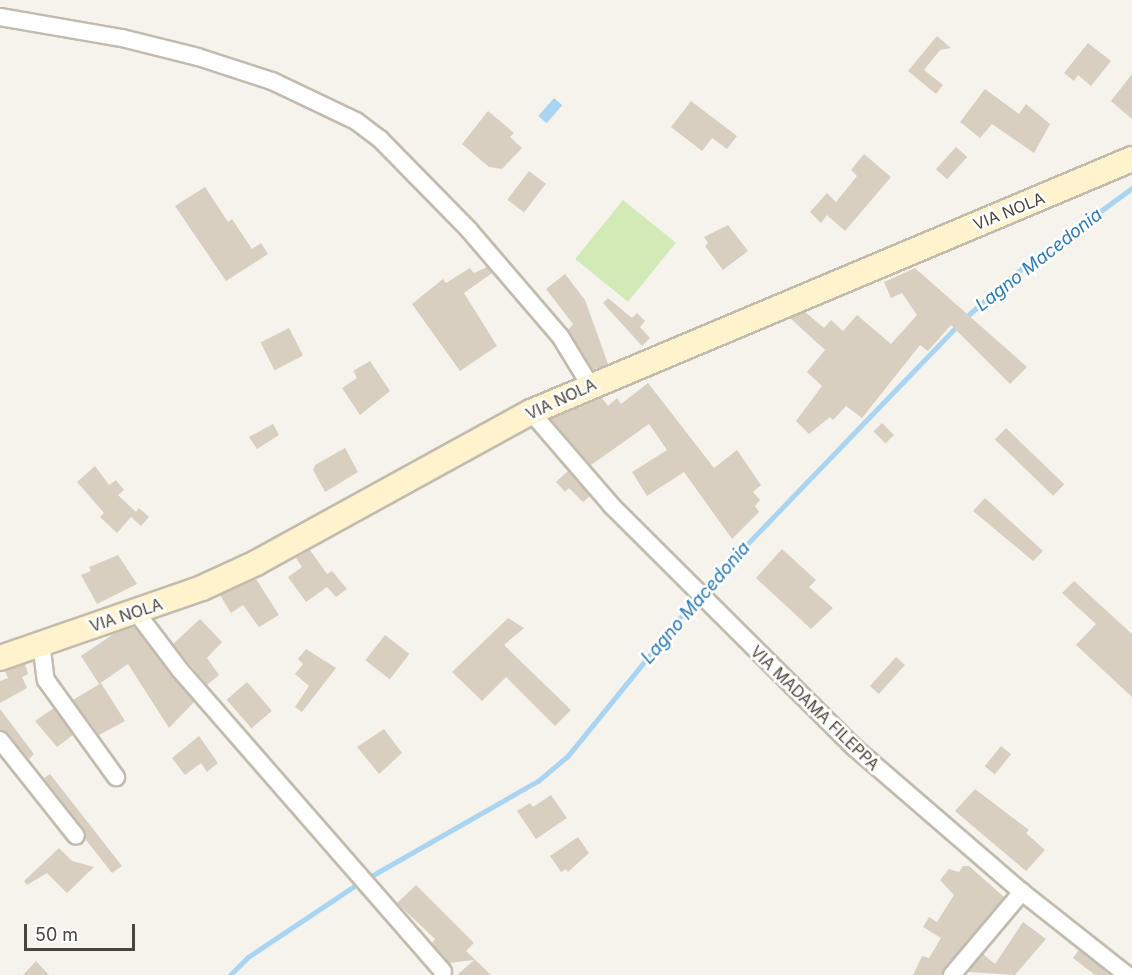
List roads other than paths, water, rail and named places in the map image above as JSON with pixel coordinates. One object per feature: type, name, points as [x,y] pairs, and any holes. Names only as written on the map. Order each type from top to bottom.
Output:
[{"type":"street","points":[[0,17],[123,38],[198,57],[272,81],[356,121],[380,139],[469,230],[560,336],[590,385]]},
{"type":"street","name":"VIA NOLA","points":[[0,658],[41,642],[136,612],[256,563],[531,412],[590,385],[1132,159]]},
{"type":"street","name":"VIA MADAMA FILEPPA","points":[[531,412],[612,506],[855,748],[1022,892],[1127,975]]},
{"type":"street","points":[[136,612],[180,670],[443,972]]},
{"type":"street","points":[[41,642],[46,680],[116,777]]},
{"type":"street","points":[[0,740],[76,836]]},
{"type":"street","points":[[952,975],[1022,892]]},
{"type":"water","points":[[554,98],[562,105],[547,123],[538,116]]},
{"type":"waterway","name":"Lagno Macedonia","points":[[965,318],[1016,273],[1132,188]]},
{"type":"waterway","name":"Lagno Macedonia","points":[[703,590],[959,324]]},
{"type":"waterway","name":"Lagno Macedonia","points":[[366,879],[538,781],[567,757],[697,597]]},
{"type":"waterway","name":"Lagno Macedonia","points":[[230,975],[248,957],[359,883]]}]
